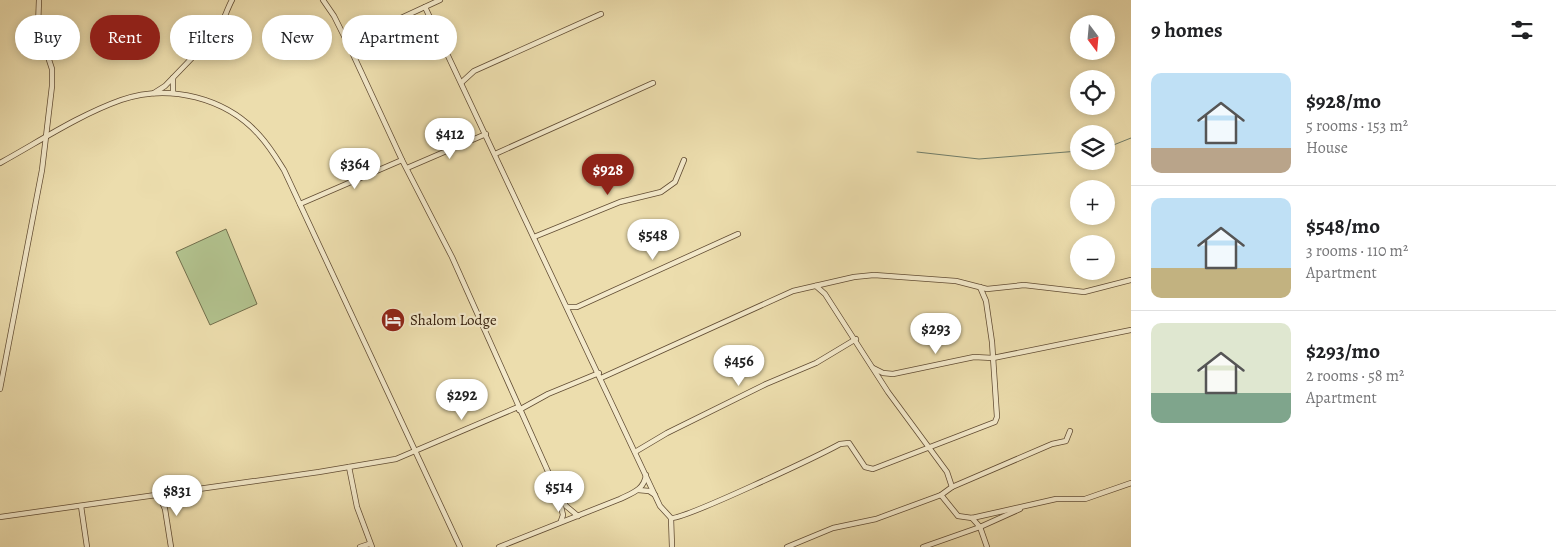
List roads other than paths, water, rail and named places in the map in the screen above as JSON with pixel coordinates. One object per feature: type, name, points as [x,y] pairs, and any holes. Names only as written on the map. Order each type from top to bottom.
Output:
[{"type":"street","points":[[0,389],[19,296],[47,138],[52,69],[38,26],[39,0]]},
{"type":"street","points":[[153,93],[173,78],[222,25],[223,16],[232,0]]},
{"type":"street","points":[[323,0],[342,32]]},
{"type":"street","points":[[408,15],[440,0]]},
{"type":"street","points":[[425,7],[655,495],[665,514],[671,518],[680,518],[845,442],[852,447],[862,463],[869,469],[936,446],[997,420],[993,358],[986,301],[980,287]]},
{"type":"street","points":[[462,82],[474,71],[602,14]]},
{"type":"street","points":[[356,60],[402,160],[452,257],[518,408],[558,492],[568,510],[578,516]]},
{"type":"street","points":[[173,78],[173,93]]},
{"type":"street","points":[[495,154],[653,83]]},
{"type":"street","points":[[0,163],[123,99],[153,93],[173,93],[208,100],[248,124],[260,135],[284,170],[460,547]]},
{"type":"street","points":[[406,168],[486,134]]},
{"type":"street","points":[[300,204],[402,160]]},
{"type":"street","points":[[534,237],[620,202],[661,192],[675,182],[684,160]]},
{"type":"street","points":[[567,307],[577,307],[738,234]]},
{"type":"street","points":[[0,517],[396,459],[415,453],[548,394],[600,376],[793,291],[828,283],[874,275],[956,281],[993,289],[1024,285],[1084,292],[1131,280]]},
{"type":"street","points":[[826,294],[828,283]]},
{"type":"street","points":[[816,286],[826,294],[882,383],[932,455],[947,472],[952,487]]},
{"type":"street","points":[[986,301],[993,289]]},
{"type":"street","points":[[572,317],[577,307]]},
{"type":"street","points":[[873,368],[888,375],[974,357],[993,358],[1131,330]]},
{"type":"street","points":[[635,452],[703,415],[790,373],[816,363],[850,345],[856,339]]},
{"type":"street","points":[[850,345],[860,346]]},
{"type":"street","points":[[882,383],[888,375]]},
{"type":"street","points":[[787,547],[833,528],[876,519],[941,495],[952,487],[1052,444],[1066,441],[1070,431]]},
{"type":"street","points":[[932,455],[936,446]]},
{"type":"street","points":[[349,467],[357,507],[370,545],[360,547]]},
{"type":"street","points":[[499,547],[561,521],[604,507],[638,490],[643,484],[646,474]]},
{"type":"street","points":[[941,495],[958,516],[972,518],[1056,499],[1084,499],[1131,483]]},
{"type":"street","points":[[638,490],[649,491],[655,495]]},
{"type":"street","points":[[558,492],[563,515],[561,521]]},
{"type":"street","points":[[159,495],[165,509],[172,547]]},
{"type":"street","points":[[81,506],[87,547]]},
{"type":"street","points":[[923,547],[980,528],[1021,508]]},
{"type":"street","points":[[671,518],[672,547]]},
{"type":"street","points":[[972,518],[980,528],[987,547]]},
{"type":"waterway","points":[[1115,144],[1131,138]]},
{"type":"waterway","points":[[917,152],[979,159],[1070,152]]},
{"type":"place","name":"Shalom Lodge","points":[[393,320]]}]
